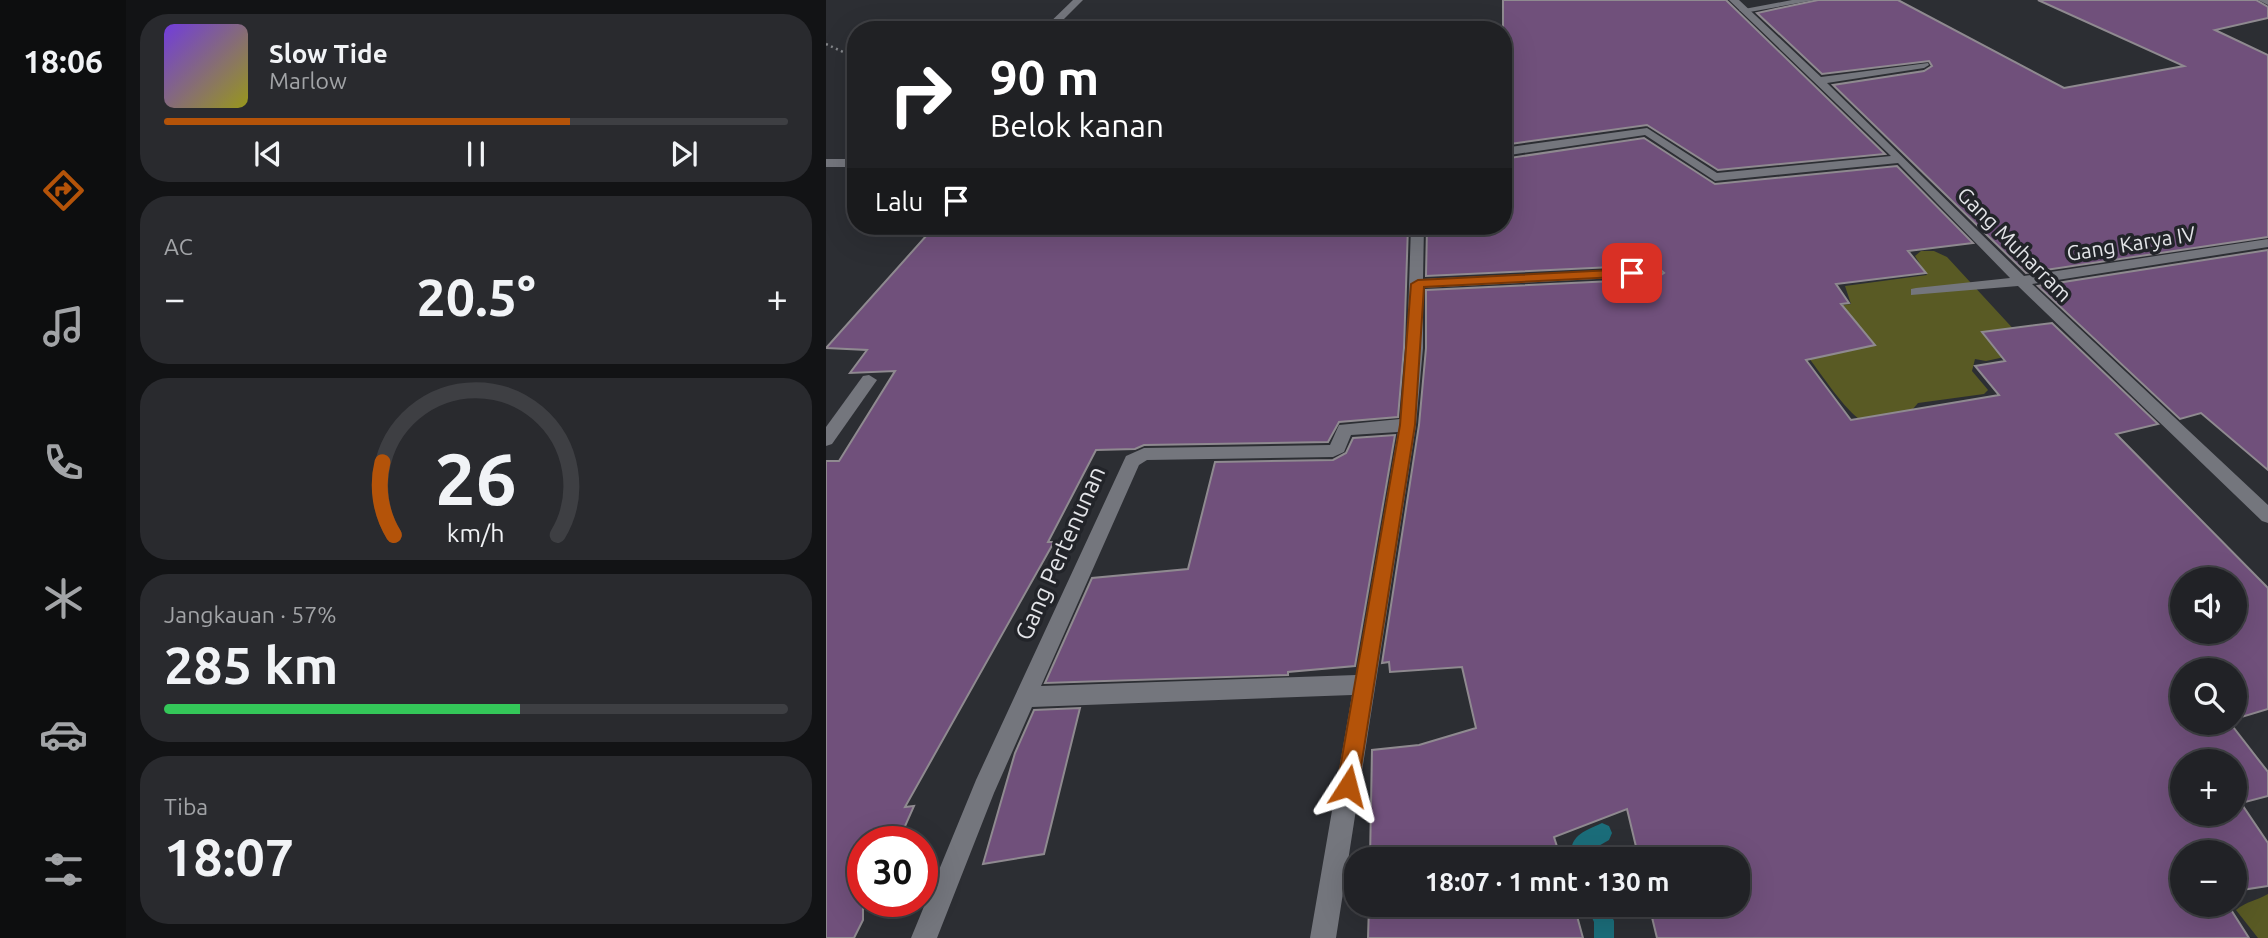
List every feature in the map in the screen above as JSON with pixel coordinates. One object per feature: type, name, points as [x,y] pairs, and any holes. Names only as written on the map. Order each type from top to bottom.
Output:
[{"type":"street","points":[[1056,21],[1078,0]]},
{"type":"street","points":[[1739,5],[1810,0]]},
{"type":"street","points":[[2263,0],[2268,2]]},
{"type":"street","name":"Gang Muharram","points":[[1739,5],[1901,159],[2021,281],[2268,516]]},
{"type":"street","points":[[1819,81],[1924,65]]},
{"type":"street","points":[[1512,151],[1647,131],[1715,177],[1901,159]]},
{"type":"street","points":[[826,163],[847,163]]},
{"type":"street","points":[[1323,938],[1408,425],[1418,284],[1417,235]]},
{"type":"street","name":"Gang Karya IV","points":[[1916,292],[2021,281],[2268,243]]},
{"type":"street","points":[[1418,284],[1655,272]]},
{"type":"street","points":[[826,440],[869,380]]},
{"type":"street","name":"Gang Pertenunan","points":[[924,938],[984,788],[1128,466],[1137,457],[1333,451],[1338,448],[1345,429],[1408,425]]},
{"type":"street","points":[[1024,697],[1364,685]]},
{"type":"path","points":[[826,44],[847,54]]},
{"type":"shaded area","points":[[1921,251],[1934,251],[1947,257],[2018,334],[2028,352],[1986,361],[1975,359],[1972,371],[1988,390],[1984,394],[1918,403],[1912,410],[1859,419],[1838,397],[1805,353],[1834,306],[1851,304],[1845,286],[1927,275],[1915,256]]},
{"type":"shaded area","points":[[2268,894],[2268,938],[2258,938],[2242,917],[2247,917],[2247,904]]},
{"type":"building","points":[[1503,0],[1726,0],[1885,154],[1718,170],[1647,125],[1512,144],[1512,21],[1503,21]]},
{"type":"building","points":[[1818,0],[1898,0],[2064,88],[2184,66],[2038,0],[2256,0],[2268,7],[2268,18],[2215,30],[2268,55],[2268,237],[2026,273],[1833,85],[1924,71],[1932,66],[1929,61],[1822,74],[1757,13]]},
{"type":"building","points":[[1644,138],[1715,184],[1897,166],[1973,243],[1908,251],[1926,273],[1836,284],[1849,303],[1841,304],[1875,345],[1806,360],[1851,420],[1999,395],[1975,366],[2005,361],[1982,332],[2052,323],[2158,424],[2116,434],[2268,588],[2268,709],[2247,715],[2247,658],[2170,658],[2170,735],[2239,735],[2268,772],[2268,796],[2247,801],[2247,749],[2170,749],[2170,826],[2247,826],[2247,812],[2268,843],[2268,886],[2247,889],[2247,840],[2170,840],[2170,917],[2236,917],[2249,938],[1657,938],[1652,917],[1750,917],[1750,847],[1636,847],[1627,809],[1554,837],[1557,847],[1370,847],[1372,750],[1419,745],[1476,728],[1462,667],[1390,672],[1389,662],[1382,663],[1419,425],[1426,348],[1426,290],[1655,279],[1664,273],[1655,265],[1426,276],[1427,235],[1512,235],[1512,158]]},
{"type":"building","points":[[927,235],[1408,235],[1404,348],[1398,417],[1339,422],[1328,442],[1144,445],[1135,449],[1096,450],[1048,542],[1054,542],[905,807],[914,806],[905,826],[847,826],[847,917],[863,917],[863,920],[854,938],[826,938],[826,461],[839,461],[895,371],[850,373],[867,350],[826,348]]},
{"type":"building","points":[[2268,250],[2268,470],[2201,413],[2180,419],[2038,286]]},
{"type":"building","points":[[1395,435],[1355,666],[1288,672],[1288,675],[1045,683],[1092,578],[1188,569],[1215,462],[1333,460],[1346,453],[1353,438]]},
{"type":"building","points":[[1080,708],[1044,854],[983,864],[1015,753],[1034,710]]},
{"type":"building","points":[[1369,917],[1577,917],[1583,938],[1368,938]]},
{"type":"waterway","points":[[1580,847],[1602,833]]},
{"type":"waterway","points":[[1602,917],[1604,938]]},
{"type":"route","points":[[1348,786],[1392,506],[1408,425],[1418,284],[1632,273]]}]
